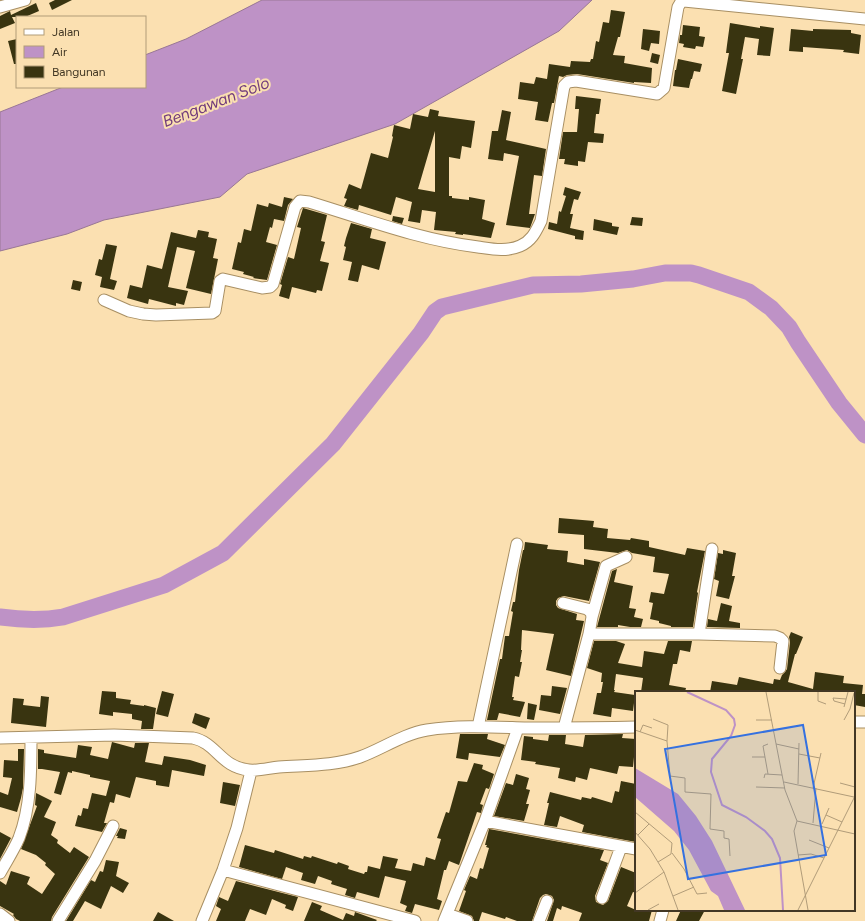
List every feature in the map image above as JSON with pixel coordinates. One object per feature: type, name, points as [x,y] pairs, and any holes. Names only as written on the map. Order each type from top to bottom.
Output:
[{"type":"street","points":[[0,7],[25,0]]},
{"type":"street","points":[[104,300],[129,311],[143,314],[212,313],[215,311],[220,281],[223,279],[262,288],[270,287],[273,284],[295,207],[300,201],[310,202],[415,235],[456,244],[505,250],[521,246],[532,238],[541,220],[564,86],[568,82],[576,81],[657,94],[660,92],[664,88],[678,7],[682,2],[865,19]]},
{"type":"street","points":[[478,727],[517,544]]},
{"type":"street","points":[[699,634],[712,549]]},
{"type":"street","points":[[564,728],[606,566],[626,557]]},
{"type":"street","points":[[564,603],[587,609],[591,612],[592,617]]},
{"type":"street","points":[[589,634],[775,636],[783,641],[780,668]]},
{"type":"street","points":[[0,738],[114,735],[193,738],[200,739],[206,743],[227,763],[239,769],[251,771],[276,767],[321,765],[348,761],[415,733],[445,728],[635,727]]},
{"type":"street","points":[[467,921],[446,917],[485,821],[518,728]]},
{"type":"street","points":[[0,873],[18,839],[24,824],[29,786],[31,738]]},
{"type":"street","points":[[202,921],[223,870],[237,828],[251,771]]},
{"type":"street","points":[[485,821],[635,850]]},
{"type":"street","points":[[58,921],[95,861],[114,826]]},
{"type":"street","points":[[602,898],[621,847]]},
{"type":"street","points":[[223,870],[415,921]]},
{"type":"street","points":[[539,921],[547,901]]},
{"type":"street","points":[[660,921],[664,911]]},
{"type":"street","points":[[0,914],[9,921]]},
{"type":"water","name":"Bengawan Solo","points":[[262,0],[592,0],[559,31],[395,124],[247,174],[220,197],[104,220],[67,234],[0,251],[0,112],[60,88],[146,88],[146,55],[186,39]]},
{"type":"building","points":[[55,0],[72,0],[52,10],[49,3]]},
{"type":"building","points":[[36,3],[39,11],[27,16],[12,17],[15,23],[0,29],[0,16],[10,11],[11,15]]},
{"type":"building","points":[[611,10],[625,12],[620,37],[618,37],[613,55],[625,56],[624,63],[652,68],[651,83],[634,83],[577,74],[563,77],[559,76],[554,103],[552,103],[548,122],[535,120],[538,102],[518,99],[520,82],[534,84],[536,77],[547,79],[549,64],[570,67],[571,61],[590,62],[591,59],[593,59],[596,41],[599,42],[603,22],[609,23]]},
{"type":"building","points":[[730,23],[760,28],[760,26],[774,28],[770,56],[757,55],[759,39],[745,37],[741,59],[743,59],[736,94],[722,91],[729,53],[726,53]]},
{"type":"building","points":[[683,25],[700,27],[699,36],[705,37],[703,47],[696,46],[695,49],[683,47],[684,44],[679,43]]},
{"type":"building","points":[[643,29],[660,31],[659,44],[651,43],[649,51],[641,49]]},
{"type":"building","points":[[791,29],[813,31],[813,29],[851,30],[851,33],[861,35],[859,54],[843,52],[844,50],[803,47],[803,52],[789,51]]},
{"type":"building","points":[[16,39],[16,64],[14,64],[8,41]]},
{"type":"building","points":[[652,53],[660,55],[658,64],[650,62]]},
{"type":"building","points":[[678,59],[702,64],[700,72],[694,71],[689,88],[673,86]]},
{"type":"building","points":[[576,96],[601,99],[599,114],[596,114],[594,133],[604,134],[603,143],[588,142],[585,162],[578,161],[578,166],[564,164],[565,159],[559,159],[563,132],[577,132],[579,109],[575,109]]},
{"type":"building","points":[[430,109],[439,111],[438,116],[475,121],[471,148],[462,146],[460,159],[449,157],[449,196],[452,196],[452,198],[469,200],[469,197],[485,200],[482,219],[495,223],[491,238],[434,230],[436,212],[422,210],[420,223],[408,221],[412,202],[396,197],[391,215],[359,205],[358,210],[344,206],[347,199],[344,198],[349,184],[361,189],[371,153],[388,158],[394,125],[410,129],[413,114],[428,117]],"holes":[[[435,131],[435,192],[418,189]]]},
{"type":"building","points":[[502,110],[511,112],[506,140],[546,149],[542,176],[534,175],[529,214],[535,214],[530,228],[506,225],[519,156],[504,153],[503,161],[488,159],[492,131],[498,131]]},
{"type":"building","points":[[565,187],[581,192],[578,200],[574,199],[570,214],[573,214],[570,228],[584,231],[583,240],[575,239],[575,236],[548,229],[549,222],[557,224],[559,211],[561,212],[566,196],[563,195]]},
{"type":"building","points":[[284,197],[293,199],[288,205],[284,221],[274,219],[272,228],[270,227],[266,242],[277,245],[267,280],[253,278],[254,277],[243,274],[244,272],[232,269],[238,242],[241,243],[244,229],[251,231],[257,204],[268,207],[269,203],[282,207]]},
{"type":"building","points":[[303,208],[327,215],[321,241],[325,242],[320,261],[329,263],[322,291],[317,290],[316,293],[292,287],[289,299],[279,296],[282,285],[280,284],[288,257],[294,259],[301,228],[297,227]]},
{"type":"building","points":[[393,216],[404,218],[402,224],[392,221]]},
{"type":"building","points":[[632,217],[643,218],[642,226],[630,225]]},
{"type":"building","points":[[594,219],[612,223],[612,226],[619,227],[617,235],[593,230]]},
{"type":"building","points":[[351,223],[372,229],[370,238],[386,242],[379,270],[362,265],[358,282],[348,280],[352,262],[343,260],[346,247],[344,246]]},
{"type":"building","points":[[198,230],[209,232],[208,237],[217,239],[213,258],[218,259],[211,294],[186,288],[195,251],[177,247],[168,287],[188,291],[184,305],[176,303],[176,306],[149,299],[148,304],[127,298],[130,285],[142,288],[147,265],[162,269],[171,232],[196,238]]},
{"type":"building","points":[[106,244],[117,246],[110,279],[117,281],[114,290],[100,287],[102,277],[95,275],[99,259],[102,260]]},
{"type":"building","points":[[73,280],[82,282],[80,291],[71,289]]},
{"type":"building","points":[[559,518],[594,521],[593,527],[608,529],[607,538],[630,540],[631,538],[649,541],[649,547],[685,555],[687,548],[705,551],[697,592],[693,627],[671,627],[659,623],[659,621],[650,619],[653,603],[649,602],[651,592],[664,594],[669,574],[653,572],[655,557],[632,553],[627,550],[618,553],[584,549],[584,535],[558,533]]},
{"type":"building","points":[[525,542],[548,545],[547,549],[568,551],[567,562],[584,565],[584,559],[600,562],[589,601],[564,596],[558,598],[556,601],[558,608],[577,614],[576,620],[584,621],[571,676],[546,670],[554,634],[522,630],[522,650],[520,662],[522,662],[519,677],[515,676],[512,697],[514,697],[513,700],[525,702],[520,717],[499,713],[497,720],[487,720],[500,659],[502,659],[505,636],[509,636],[513,612],[511,611],[513,602],[515,602],[519,570]]},
{"type":"building","points":[[723,550],[736,553],[732,576],[735,576],[729,599],[716,596],[719,581],[714,579],[718,553],[723,554]]},
{"type":"building","points":[[617,569],[614,582],[633,586],[629,608],[636,609],[634,617],[643,619],[641,627],[618,625],[618,627],[597,627],[612,571]]},
{"type":"building","points":[[721,603],[732,606],[729,621],[740,623],[740,628],[707,627],[708,619],[717,621]]},
{"type":"building","points":[[791,632],[803,637],[795,654],[788,682],[813,689],[815,672],[844,676],[843,683],[863,685],[862,694],[865,694],[865,707],[855,705],[855,691],[710,691],[712,681],[737,685],[739,677],[773,684],[774,679],[780,680],[787,669],[790,642],[789,637]]},
{"type":"building","points":[[594,641],[616,641],[625,644],[618,663],[642,667],[644,651],[664,654],[668,641],[692,641],[690,652],[680,650],[677,664],[673,664],[669,685],[686,688],[685,691],[641,691],[643,678],[616,674],[614,692],[635,695],[633,711],[612,708],[611,717],[593,714],[597,693],[601,693],[603,682],[601,682],[602,673],[587,668]]},
{"type":"building","points":[[552,686],[567,688],[560,714],[539,710],[541,695],[551,696]]},
{"type":"building","points":[[102,691],[116,692],[116,698],[131,700],[130,704],[156,708],[153,729],[141,729],[142,721],[132,719],[132,714],[113,712],[113,716],[99,714]]},
{"type":"building","points":[[162,691],[174,694],[168,717],[156,714]]},
{"type":"building","points":[[41,696],[49,697],[46,727],[11,723],[13,698],[24,699],[23,705],[40,707]]},
{"type":"building","points":[[528,703],[537,705],[534,720],[527,719]]},
{"type":"building","points":[[195,713],[210,718],[206,729],[192,723]]},
{"type":"building","points":[[460,734],[488,734],[487,739],[505,745],[500,757],[469,753],[468,760],[456,758]]},
{"type":"building","points":[[623,734],[622,738],[635,739],[635,757],[633,767],[619,766],[617,774],[590,768],[587,780],[576,777],[575,782],[558,778],[560,768],[521,760],[524,736],[548,741],[549,735],[566,735],[565,744],[583,747],[585,735]]},
{"type":"building","points":[[112,742],[134,748],[135,743],[149,743],[145,762],[162,765],[164,756],[190,760],[206,765],[204,776],[172,770],[169,787],[156,785],[156,781],[136,777],[130,798],[116,794],[114,803],[110,802],[104,823],[107,823],[102,832],[75,826],[78,815],[81,816],[83,808],[88,809],[92,793],[106,796],[110,781],[90,777],[90,775],[72,771],[72,773],[68,772],[61,795],[54,793],[60,772],[38,769],[38,749],[44,750],[44,753],[76,758],[78,745],[92,747],[90,755],[108,759]]},
{"type":"building","points":[[18,749],[24,750],[23,788],[17,812],[0,807],[0,792],[8,795],[12,778],[3,777],[4,760],[18,761]]},
{"type":"building","points":[[474,763],[483,765],[482,769],[494,774],[489,789],[486,788],[480,804],[483,805],[481,813],[477,812],[459,865],[449,861],[446,870],[444,870],[437,899],[442,901],[439,910],[415,904],[412,913],[405,911],[407,906],[400,903],[406,881],[385,876],[379,898],[357,892],[355,898],[345,895],[347,889],[331,884],[332,881],[318,876],[315,884],[301,880],[303,873],[286,867],[282,879],[239,867],[245,845],[274,853],[275,850],[303,859],[304,856],[311,858],[312,856],[337,864],[338,862],[349,866],[348,869],[364,874],[367,872],[368,866],[380,869],[383,856],[398,859],[395,868],[411,871],[413,863],[424,866],[426,857],[435,860],[441,839],[437,838],[446,812],[449,813],[458,781],[467,782]]},
{"type":"building","points":[[516,774],[529,778],[526,789],[530,790],[526,804],[529,804],[524,821],[494,816],[506,783],[513,785]]},
{"type":"building","points":[[621,781],[635,784],[635,842],[582,832],[584,825],[560,816],[557,827],[544,825],[550,792],[581,800],[582,797],[591,799],[592,797],[612,803],[615,791],[619,792]]},
{"type":"building","points":[[223,782],[240,785],[235,806],[220,803]]},
{"type":"building","points":[[36,793],[52,801],[44,817],[56,822],[51,835],[58,840],[57,843],[70,853],[74,847],[89,857],[51,921],[20,921],[16,919],[13,915],[14,914],[0,906],[0,881],[6,885],[11,871],[30,877],[27,884],[42,894],[55,874],[45,865],[46,863],[36,855],[21,849],[37,806],[35,805]]},
{"type":"building","points":[[120,828],[127,830],[125,839],[117,838],[118,836],[116,836]]},
{"type":"building","points":[[489,829],[604,850],[600,860],[608,863],[595,896],[596,902],[603,905],[608,901],[621,867],[635,873],[635,893],[633,892],[627,906],[635,910],[635,911],[652,911],[649,921],[579,921],[582,913],[562,906],[561,910],[557,908],[553,921],[547,921],[554,900],[552,896],[546,894],[540,898],[532,921],[517,921],[506,917],[505,919],[482,912],[479,921],[474,921],[472,916],[459,911],[466,891],[464,890],[470,876],[477,879],[480,868],[483,869],[489,848],[485,845]]},
{"type":"building","points":[[0,832],[11,838],[0,859]]},
{"type":"building","points":[[106,860],[119,862],[116,876],[129,883],[123,893],[111,886],[101,909],[85,901],[73,921],[66,921],[91,880],[95,882],[100,871],[103,872]]},
{"type":"building","points":[[236,881],[298,897],[293,911],[285,908],[286,905],[272,899],[266,915],[250,909],[245,921],[216,921],[221,909],[216,906],[219,897],[228,901]]},
{"type":"building","points":[[312,902],[322,906],[320,910],[343,920],[346,913],[354,916],[355,912],[377,920],[304,921]]},
{"type":"building","points":[[681,911],[704,911],[699,921],[676,921]]},
{"type":"building","points":[[158,912],[174,921],[153,921]]},
{"type":"waterway","points":[[0,617],[32,620],[63,617],[164,585],[223,553],[333,444],[421,333],[435,312],[442,307],[533,285],[581,284],[633,279],[665,273],[691,273],[749,292],[771,308],[789,327],[839,403],[865,435]]}]
